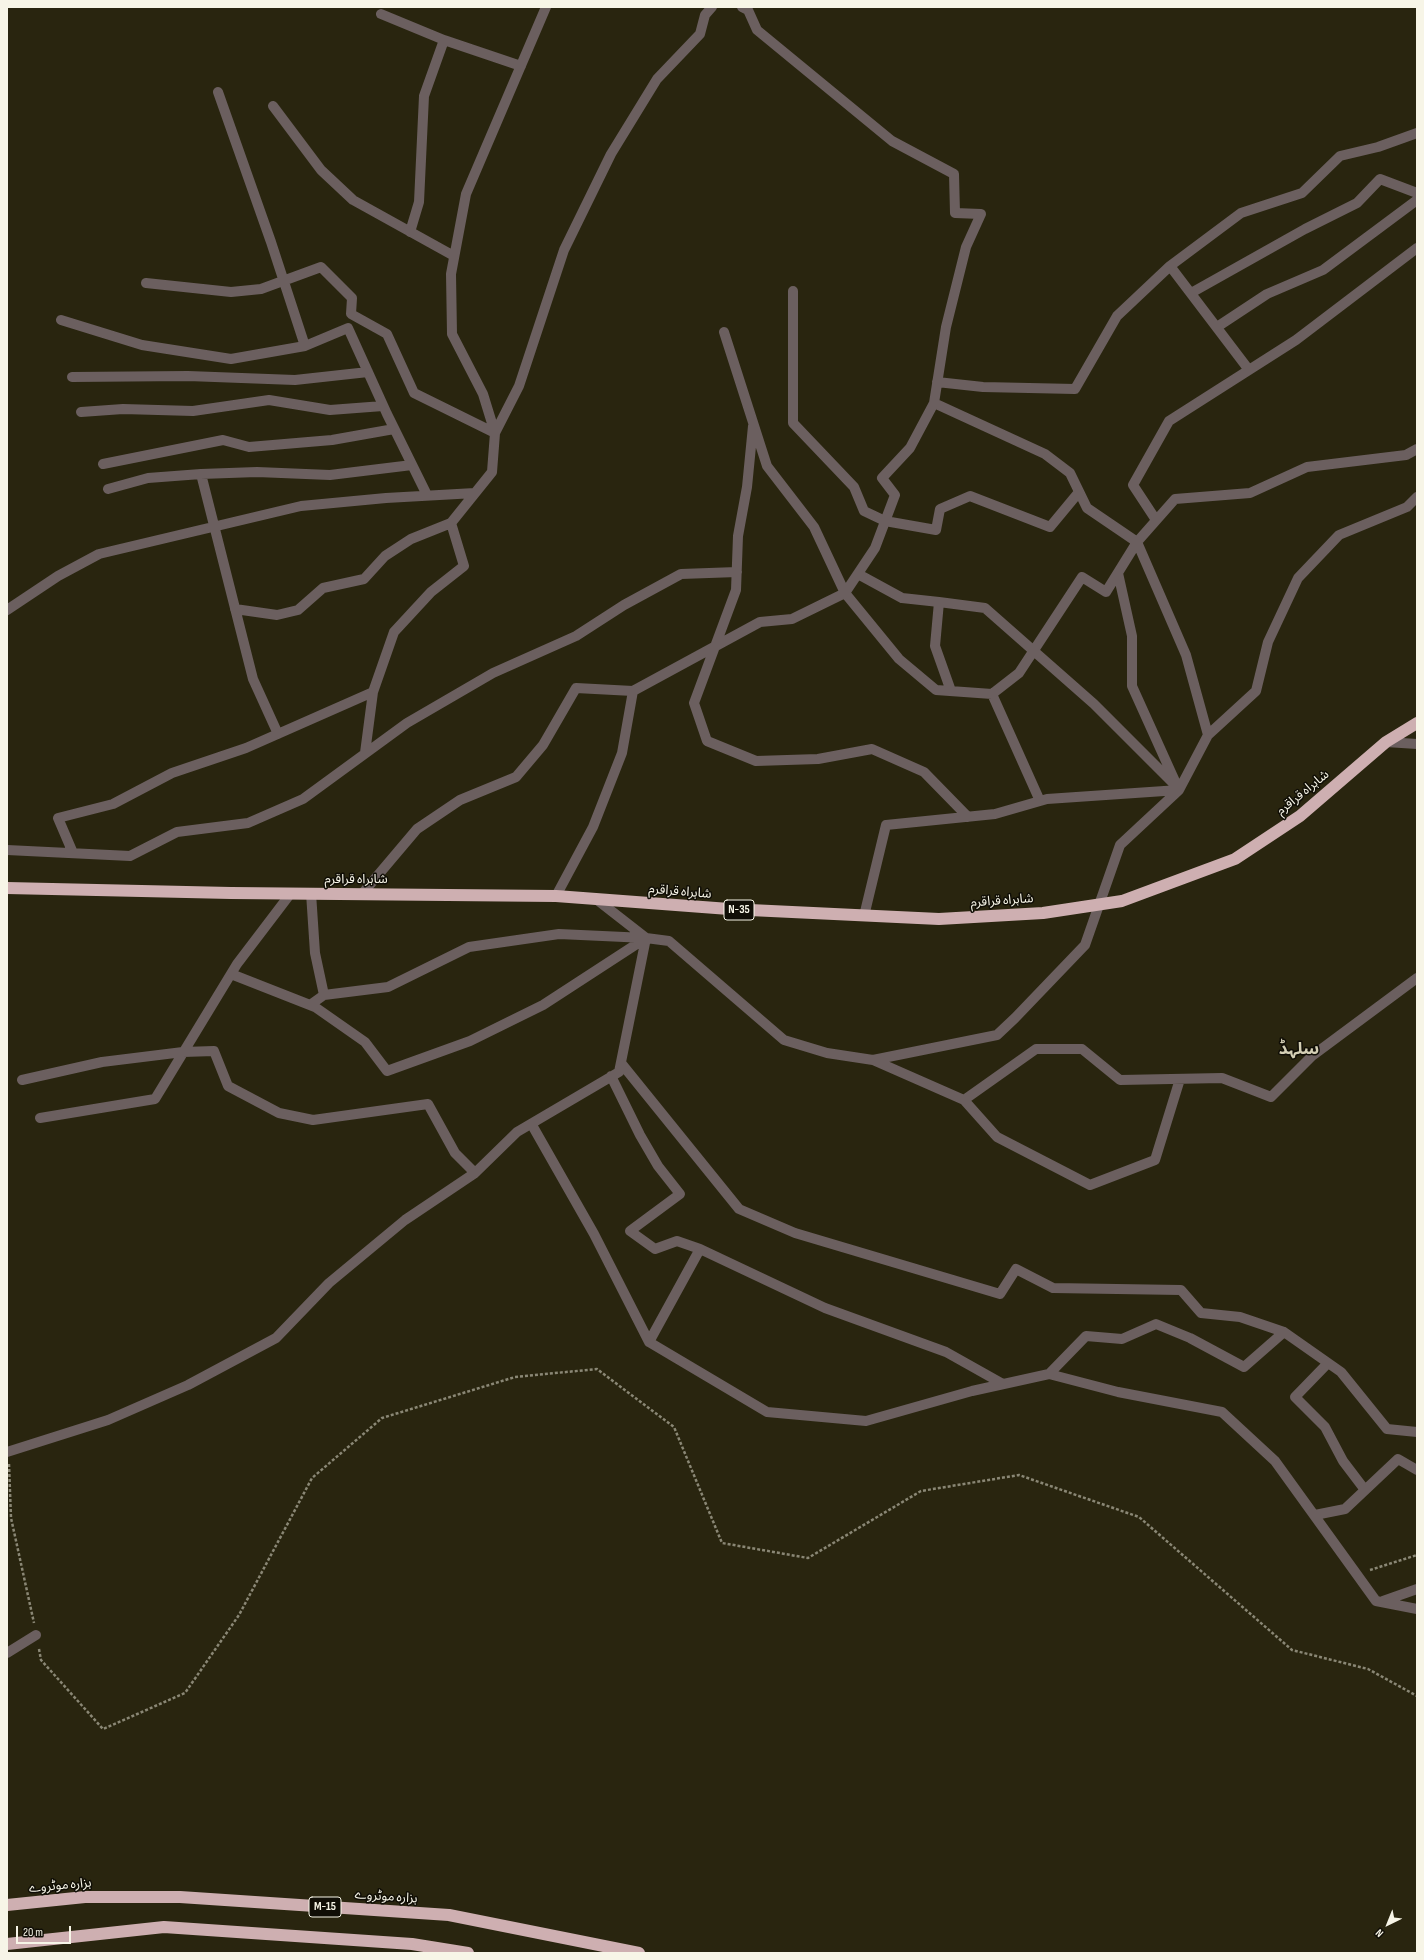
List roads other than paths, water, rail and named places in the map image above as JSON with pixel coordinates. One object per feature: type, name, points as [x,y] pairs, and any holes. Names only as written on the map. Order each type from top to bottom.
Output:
[{"type":"highway","name":"شاہراہ قراقرم","points":[[7,888],[556,896],[729,909],[939,919],[1043,913],[1122,901],[1236,859],[1300,816],[1386,742],[1417,723]]},
{"type":"highway","name":"ہزارہ موٹروے","points":[[7,1905],[85,1897],[180,1897],[450,1915],[639,1953]]},
{"type":"highway","points":[[7,1944],[164,1926],[412,1944],[468,1953]]},
{"type":"street","points":[[235,609],[277,615],[298,610],[323,588],[364,579],[385,556],[411,539],[452,523],[492,472],[495,433],[483,394],[452,334],[451,274],[466,194],[546,7]]},
{"type":"street","points":[[495,433],[519,386],[564,250],[611,154],[657,79],[700,34],[705,15],[712,7]]},
{"type":"street","points":[[362,894],[417,829],[460,800],[516,777],[543,745],[576,688],[633,691],[715,648],[760,622],[792,619],[845,593],[875,548],[894,495],[882,478],[910,448],[934,403],[946,327],[966,247],[981,214],[955,213],[954,174],[892,141],[757,30],[748,10],[742,7]]},
{"type":"street","points":[[381,14],[444,40],[522,66]]},
{"type":"street","points":[[410,232],[418,202],[424,96],[444,40]]},
{"type":"street","points":[[218,92],[284,280],[305,346]]},
{"type":"street","points":[[274,106],[321,170],[353,200],[454,256]]},
{"type":"street","points":[[937,382],[983,387],[1075,389],[1117,316],[1170,266],[1241,213],[1302,193],[1340,156],[1378,147],[1417,133]]},
{"type":"street","points":[[1191,293],[1305,229],[1358,203],[1380,179],[1417,193]]},
{"type":"street","points":[[1217,327],[1267,294],[1323,270],[1417,200]]},
{"type":"street","points":[[1156,520],[1134,484],[1169,421],[1296,340],[1417,248]]},
{"type":"street","points":[[1170,266],[1249,370]]},
{"type":"street","points":[[146,283],[231,292],[261,289],[321,267],[352,298],[351,314],[387,334],[414,393],[495,433]]},
{"type":"street","points":[[793,291],[793,423],[854,487],[864,511],[885,521],[936,530],[940,509],[970,496],[1050,527],[1079,492]]},
{"type":"street","points":[[61,320],[142,345],[231,359],[305,346],[348,328],[383,406],[427,495]]},
{"type":"street","points":[[724,332],[768,466],[814,527],[845,593],[899,659],[936,690],[992,694],[1019,673],[1082,577],[1106,592],[1137,542],[1174,499],[1250,493],[1307,467],[1406,455],[1417,449]]},
{"type":"street","points":[[72,377],[188,376],[296,380],[368,372]]},
{"type":"street","points":[[81,412],[123,409],[193,411],[269,400],[330,410],[383,406]]},
{"type":"street","points":[[934,403],[1045,454],[1070,473],[1087,508],[1137,542],[1186,655],[1208,735]]},
{"type":"street","points":[[754,420],[747,487],[738,536],[736,590],[694,703],[707,741],[756,761],[818,759],[872,750],[924,772],[968,817]]},
{"type":"street","points":[[103,464],[224,440],[249,447],[332,440],[394,429]]},
{"type":"street","points":[[108,489],[148,478],[256,472],[330,475],[412,465]]},
{"type":"street","points":[[201,474],[253,679],[278,734]]},
{"type":"street","points":[[7,610],[58,576],[99,554],[301,506],[427,495],[475,493]]},
{"type":"street","points":[[873,1060],[997,1035],[1084,945],[1120,845],[1179,790],[1208,735],[1256,691],[1268,642],[1298,578],[1339,535],[1407,507],[1417,497]]},
{"type":"street","points":[[365,753],[373,692],[394,632],[431,592],[464,566],[452,523]]},
{"type":"street","points":[[7,850],[130,856],[177,832],[248,823],[303,799],[407,723],[493,673],[576,636],[624,605],[681,574],[737,572]]},
{"type":"street","points":[[1118,573],[1132,636],[1132,686],[1179,790]]},
{"type":"street","points":[[858,574],[902,598],[985,608],[1094,704],[1179,790]]},
{"type":"street","points":[[939,602],[935,646],[951,691]]},
{"type":"street","points":[[556,896],[594,827],[622,754],[633,691]]},
{"type":"street","points":[[73,853],[58,818],[113,804],[172,773],[246,748],[373,692]]},
{"type":"street","points":[[992,694],[1040,801]]},
{"type":"street","points":[[1386,742],[1417,744]]},
{"type":"street","points":[[864,916],[886,825],[995,814],[1040,801],[1179,790]]},
{"type":"street","points":[[40,1118],[155,1099],[230,974],[291,893]]},
{"type":"street","points":[[311,893],[315,953],[324,995]]},
{"type":"street","points":[[596,899],[646,938]]},
{"type":"street","points":[[310,1005],[324,995],[388,987],[469,947],[559,934],[646,938],[669,941],[784,1040],[827,1053],[873,1060],[964,1100],[997,1137],[1090,1185],[1155,1160],[1180,1079]]},
{"type":"street","points":[[230,974],[310,1005],[365,1042],[387,1071],[470,1041],[543,1005],[646,938]]},
{"type":"street","points":[[8,1452],[108,1420],[188,1385],[276,1338],[329,1283],[405,1220],[475,1173],[517,1132],[532,1125],[619,1072],[646,938]]},
{"type":"street","points":[[964,1100],[1036,1050],[1082,1048],[1120,1080],[1222,1078],[1271,1097],[1312,1056],[1417,978]]},
{"type":"street","points":[[22,1080],[102,1062],[184,1052],[214,1051],[228,1086],[279,1113],[313,1120],[428,1104],[455,1153],[475,1173]]},
{"type":"street","points":[[621,1064],[739,1209],[795,1233],[1000,1294],[1016,1269],[1053,1288],[1181,1290],[1201,1313],[1240,1318],[1284,1332],[1341,1372],[1387,1429],[1417,1432]]},
{"type":"street","points":[[611,1076],[640,1135],[658,1166],[680,1194],[630,1231],[655,1249],[677,1241],[700,1249],[825,1308],[946,1352],[1003,1384]]},
{"type":"street","points":[[532,1125],[594,1234],[649,1342],[767,1412],[866,1421],[972,1391],[1049,1374],[1118,1392],[1222,1412],[1275,1461],[1376,1601],[1417,1609]]},
{"type":"street","points":[[649,1342],[700,1249]]},
{"type":"street","points":[[1049,1374],[1086,1336],[1122,1339],[1156,1324],[1190,1338],[1244,1367],[1284,1332]]},
{"type":"street","points":[[1328,1363],[1295,1397],[1325,1427],[1343,1461],[1365,1490]]},
{"type":"street","points":[[1315,1515],[1345,1510],[1398,1459],[1417,1470]]},
{"type":"street","points":[[1382,1602],[1417,1589]]},
{"type":"street","points":[[7,1653],[36,1635]]},
{"type":"district","name":"سلہڈ","points":[[1299,1050]]}]
